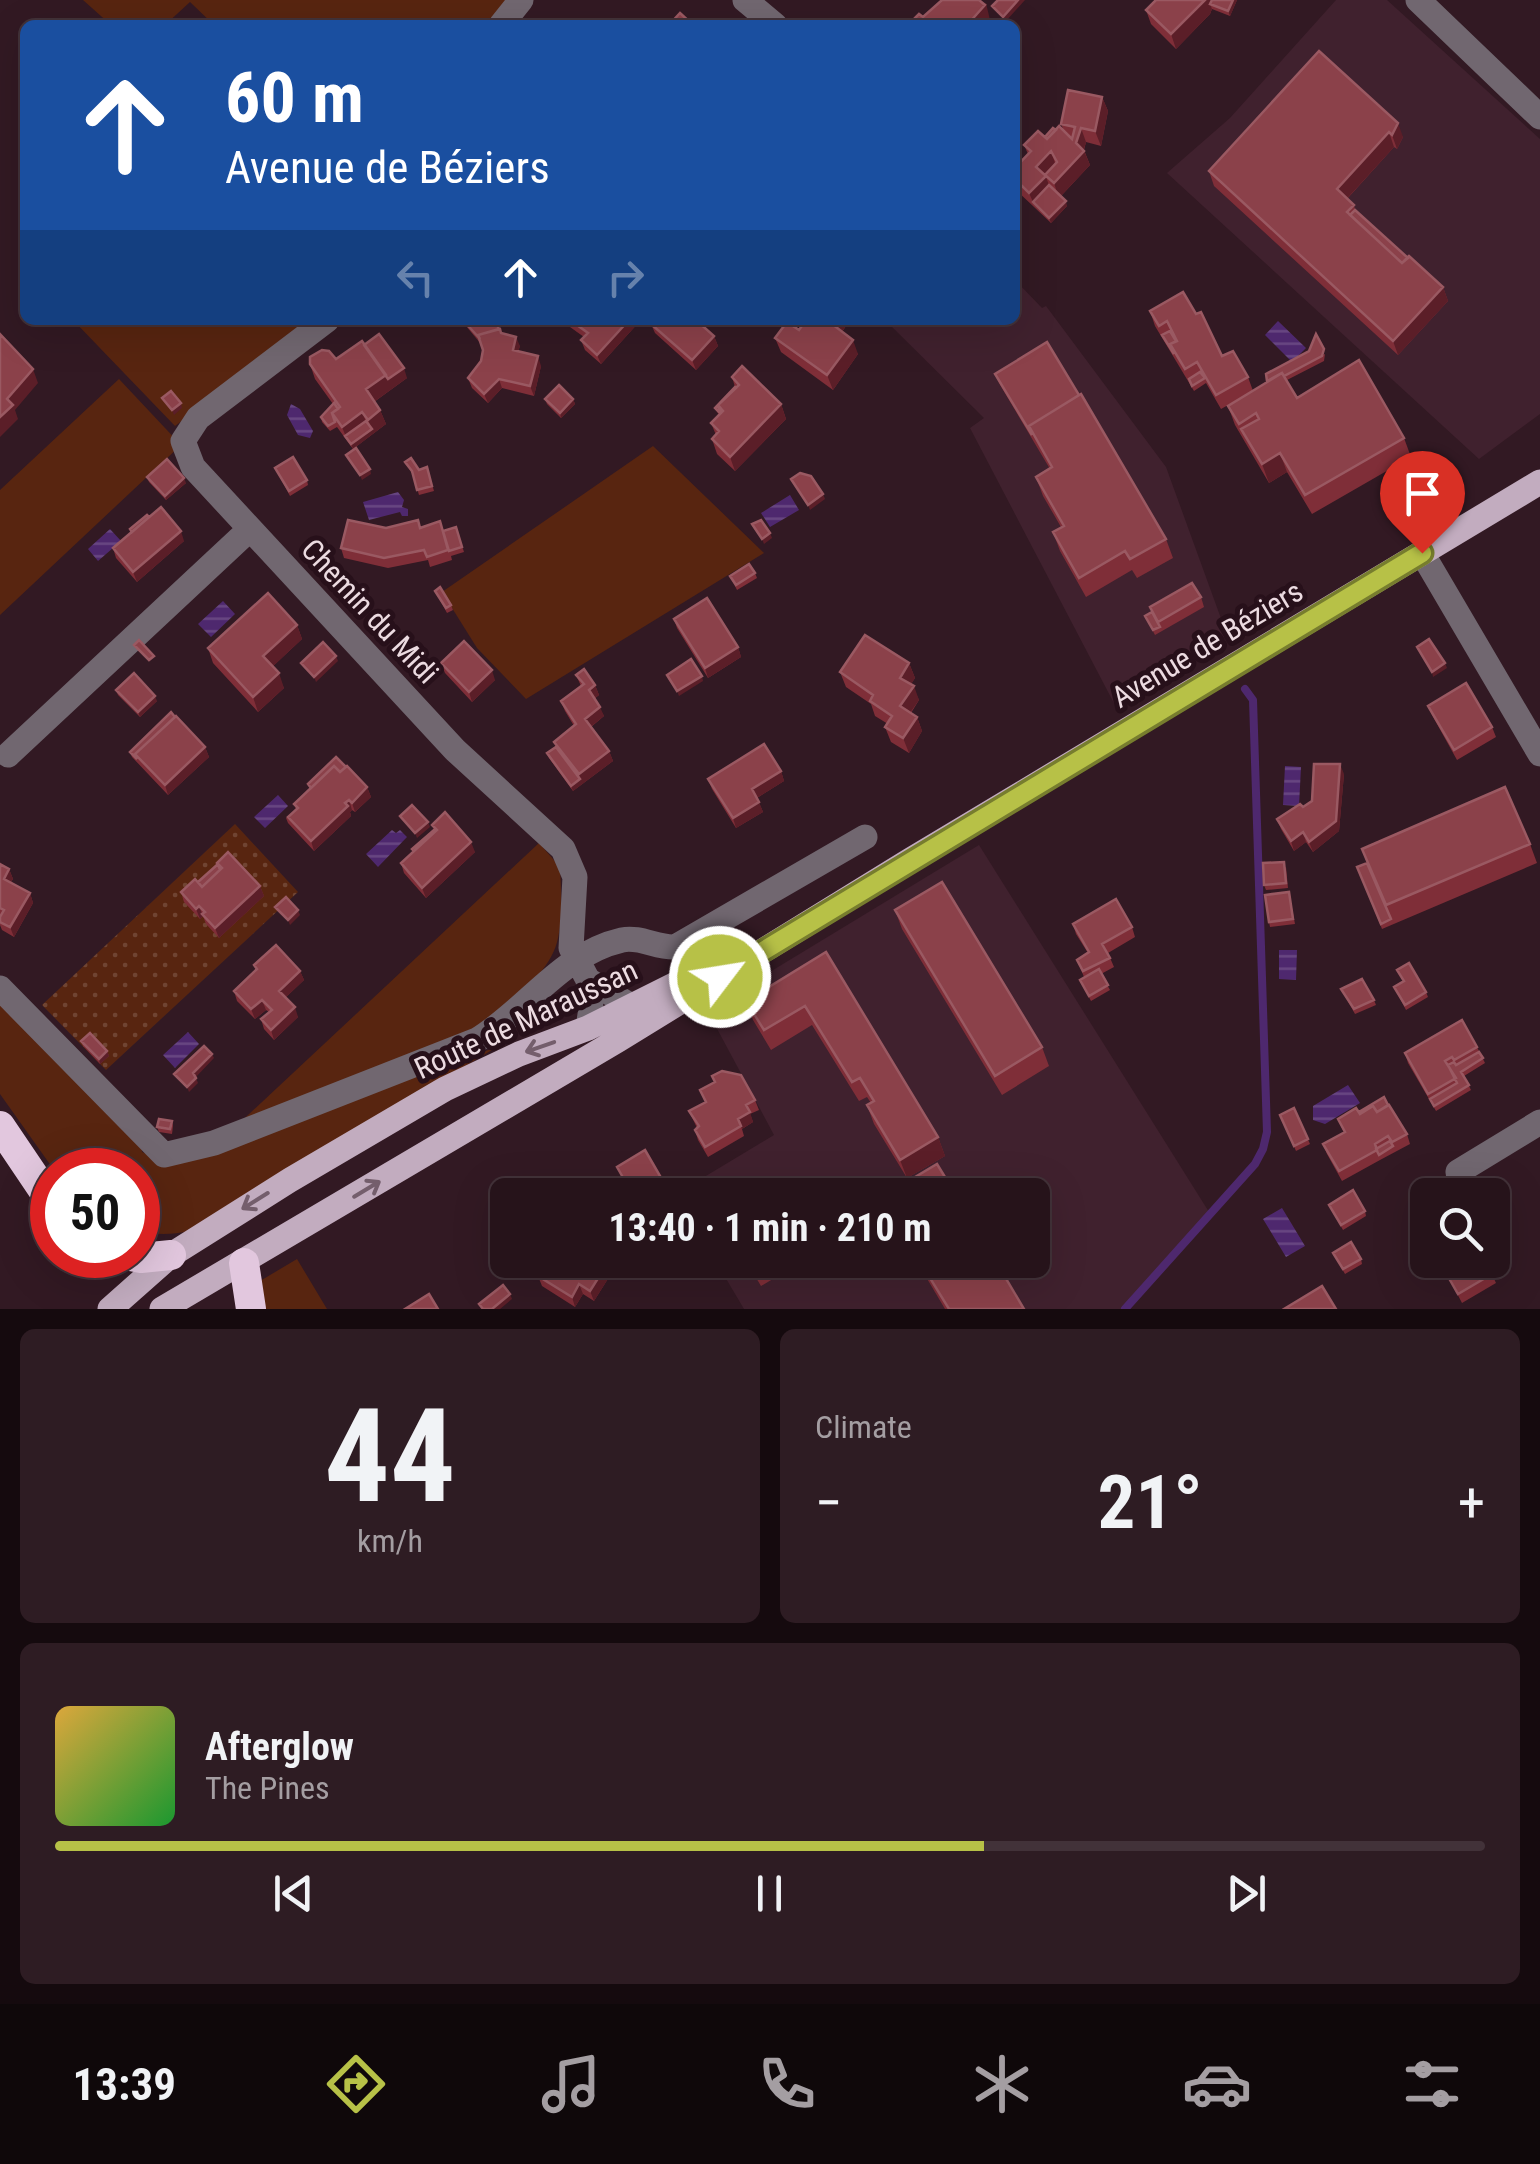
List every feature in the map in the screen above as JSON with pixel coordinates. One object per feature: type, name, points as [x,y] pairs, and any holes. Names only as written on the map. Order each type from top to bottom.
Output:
[{"type":"highway","points":[[0,1126],[30,1170]]},
{"type":"highway","points":[[160,1256],[172,1255]]},
{"type":"highway","points":[[244,1262],[251,1309]]},
{"type":"main road","name":"Avenue de Béziers","points":[[908,861],[1540,482]]},
{"type":"main road","name":"Route de Maraussan","points":[[110,1309],[172,1255],[446,1088],[633,1007],[908,861]]},
{"type":"main road","name":"Route de Maraussan","points":[[162,1309],[618,1040],[908,861]]},
{"type":"street","points":[[505,20],[521,0]]},
{"type":"street","points":[[745,0],[768,20]]},
{"type":"street","points":[[1418,0],[1540,117]]},
{"type":"street","name":"Chemin du Midi","points":[[320,325],[198,418],[183,441],[193,467],[249,530],[455,750],[563,849],[575,877],[570,927],[591,1008],[588,1028]]},
{"type":"street","points":[[8,755],[249,530]]},
{"type":"street","points":[[1422,553],[1540,754]]},
{"type":"street","points":[[0,988],[164,1155],[214,1143],[476,1040],[624,939],[675,947],[865,837]]},
{"type":"street","points":[[582,970],[608,995],[633,1007]]},
{"type":"street","points":[[1458,1172],[1540,1122]]},
{"type":"shaded area","points":[[83,0],[509,0],[491,20],[209,20],[190,2],[170,20],[105,20]]},
{"type":"shaded area","points":[[1336,0],[1387,0],[1540,139],[1540,414],[1479,459],[1167,173],[1230,118]]},
{"type":"shaded area","points":[[1020,285],[1042,308],[1046,306],[1166,467],[1227,635],[1117,709],[970,428],[984,418],[890,325],[1020,325]]},
{"type":"shaded area","points":[[1278,321],[1306,348],[1292,362],[1265,335]]},
{"type":"shaded area","points":[[78,325],[308,325],[175,426]]},
{"type":"shaded area","points":[[119,379],[181,445],[0,615],[0,490]]},
{"type":"shaded area","points":[[291,404],[300,409],[313,431],[310,438],[298,435],[287,415]]},
{"type":"shaded area","points":[[653,446],[764,553],[526,699],[477,648],[442,592]]},
{"type":"shaded area","points":[[398,492],[408,516],[400,512],[369,520],[363,502]]},
{"type":"shaded area","points":[[790,495],[799,510],[770,527],[761,513]]},
{"type":"shaded area","points":[[110,529],[121,541],[98,561],[88,549]]},
{"type":"shaded area","points":[[223,601],[235,614],[211,637],[198,624]]},
{"type":"shaded area","points":[[1285,766],[1301,767],[1299,806],[1283,805]]},
{"type":"shaded area","points":[[278,795],[288,806],[265,828],[254,817]]},
{"type":"shaded area","points":[[235,824],[298,892],[106,1070],[42,1005]]},
{"type":"shaded area","points":[[392,830],[400,830],[407,837],[378,867],[366,854]]},
{"type":"shaded area","points":[[539,843],[560,867],[561,921],[554,951],[527,987],[482,1025],[232,1130]]},
{"type":"shaded area","points":[[979,845],[1209,1212],[1122,1309],[744,1309],[726,1278],[1050,1278],[1050,1178],[703,1178],[774,1135],[707,1010]]},
{"type":"shaded area","points":[[1279,950],[1297,950],[1296,980],[1279,979]]},
{"type":"shaded area","points":[[0,998],[141,1142],[142,1148],[38,1148],[0,1094]]},
{"type":"shaded area","points":[[188,1032],[199,1044],[175,1068],[163,1055]]},
{"type":"shaded area","points":[[497,1047],[189,1231],[160,1233],[160,1159],[168,1162]]},
{"type":"shaded area","points":[[1348,1085],[1360,1103],[1325,1124],[1313,1120],[1313,1106]]},
{"type":"shaded area","points":[[1282,1208],[1305,1246],[1286,1257],[1263,1219]]},
{"type":"shaded area","points":[[297,1259],[327,1309],[260,1309],[255,1284]]},
{"type":"building","points":[[942,0],[979,0],[985,5],[972,20],[913,20],[919,14],[923,17]]},
{"type":"building","points":[[998,0],[1018,0],[1003,17],[992,6]]},
{"type":"building","points":[[1156,0],[1205,0],[1171,34],[1146,10]]},
{"type":"building","points":[[1212,0],[1233,0],[1228,11],[1210,4]]},
{"type":"building","points":[[1319,51],[1398,123],[1392,135],[1389,132],[1337,189],[1354,205],[1347,212],[1402,263],[1409,256],[1443,287],[1393,341],[1209,171]]},
{"type":"building","points":[[1068,90],[1102,97],[1095,131],[1081,128],[1076,143],[1084,151],[1054,183],[1045,175],[1057,162],[1051,151],[1036,167],[1046,176],[1029,193],[1020,184],[1020,163],[1031,151],[1024,145],[1038,131],[1047,139],[1059,126],[1072,139],[1075,127],[1061,124]]},
{"type":"building","points":[[1049,185],[1066,201],[1049,218],[1033,202]]},
{"type":"building","points":[[1355,210],[1408,258],[1402,263],[1350,215]]},
{"type":"building","points":[[1183,292],[1196,314],[1201,312],[1222,356],[1233,351],[1248,377],[1216,395],[1197,362],[1185,369],[1170,344],[1177,341],[1167,321],[1159,326],[1150,311]]},
{"type":"building","points":[[467,325],[497,325],[499,329],[478,335],[480,339]]},
{"type":"building","points":[[577,325],[624,325],[597,355],[581,340],[588,333]]},
{"type":"building","points":[[652,325],[702,325],[714,336],[692,360]]},
{"type":"building","points":[[785,325],[799,330],[802,325],[833,325],[853,340],[827,375],[775,338]]},
{"type":"building","points":[[500,329],[501,333],[516,337],[513,350],[538,356],[530,386],[499,379],[484,394],[468,378],[481,361],[483,350],[478,335]]},
{"type":"building","points":[[1170,331],[1176,341],[1170,344],[1174,354],[1162,335]]},
{"type":"building","points":[[0,334],[33,369],[7,399],[13,405],[0,417]]},
{"type":"building","points":[[379,334],[404,368],[388,379],[364,345]]},
{"type":"building","points":[[1316,334],[1324,349],[1322,356],[1267,381],[1266,374],[1309,351]]},
{"type":"building","points":[[362,341],[386,375],[366,389],[380,410],[368,420],[362,412],[342,427],[332,413],[340,407],[310,364],[310,357],[322,350],[336,359]]},
{"type":"building","points":[[1047,342],[1079,395],[1029,426],[1032,435],[995,374]]},
{"type":"building","points":[[1359,360],[1404,438],[1305,495],[1280,453],[1262,464],[1241,429],[1259,419],[1256,413],[1239,424],[1228,406],[1282,373],[1297,398]]},
{"type":"building","points":[[742,366],[781,404],[730,457],[712,439],[719,431],[711,423],[723,411],[718,405],[739,385],[732,377]]},
{"type":"building","points":[[1200,372],[1205,378],[1192,386],[1189,379]]},
{"type":"building","points":[[559,385],[573,399],[560,413],[545,399]]},
{"type":"building","points":[[171,391],[181,403],[172,410],[162,398]]},
{"type":"building","points":[[1081,394],[1166,539],[1130,559],[1125,551],[1079,578],[1053,532],[1064,526],[1036,477],[1052,467],[1029,426]]},
{"type":"building","points":[[334,403],[338,409],[332,413],[335,422],[328,426],[321,417]]},
{"type":"building","points":[[366,421],[372,429],[351,444],[345,436]]},
{"type":"building","points":[[356,448],[370,469],[360,475],[346,455]]},
{"type":"building","points":[[293,457],[307,480],[289,491],[275,468]]},
{"type":"building","points":[[411,458],[419,470],[427,467],[432,486],[417,490],[405,462]]},
{"type":"building","points":[[167,459],[184,478],[165,496],[147,477]]},
{"type":"building","points":[[800,473],[811,476],[823,494],[808,505],[791,479]]},
{"type":"building","points":[[161,507],[181,531],[133,572],[113,548]]},
{"type":"building","points":[[149,517],[132,532],[130,529]]},
{"type":"building","points":[[348,520],[386,528],[418,520],[420,528],[440,521],[448,550],[427,557],[424,550],[384,558],[341,548]]},
{"type":"building","points":[[761,520],[770,533],[762,539],[752,524]]},
{"type":"building","points":[[456,527],[462,547],[449,551],[443,531]]},
{"type":"building","points":[[749,564],[755,573],[736,585],[730,576]]},
{"type":"building","points":[[1192,583],[1201,597],[1158,622],[1150,607]]},
{"type":"building","points":[[440,587],[451,605],[446,608],[435,591]]},
{"type":"building","points":[[268,593],[297,625],[263,656],[279,673],[253,697],[208,648]]},
{"type":"building","points":[[707,598],[738,647],[705,668],[674,619]]},
{"type":"building","points":[[1152,612],[1160,627],[1153,630],[1145,616]]},
{"type":"building","points":[[865,635],[909,663],[900,678],[914,686],[900,706],[917,717],[903,738],[885,727],[892,716],[870,701],[873,695],[840,672]]},
{"type":"building","points":[[1429,639],[1445,663],[1432,672],[1417,647]]},
{"type":"building","points":[[139,640],[154,656],[149,660],[134,645]]},
{"type":"building","points":[[464,641],[492,670],[469,692],[441,663]]},
{"type":"building","points":[[323,642],[336,656],[314,677],[301,663]]},
{"type":"building","points":[[691,659],[702,676],[677,691],[667,675]]},
{"type":"building","points":[[584,669],[595,685],[589,690],[600,707],[585,719],[609,751],[579,774],[554,742],[576,724],[561,701],[584,684],[576,675]]},
{"type":"building","points":[[134,673],[155,696],[138,712],[116,690]]},
{"type":"building","points":[[1466,683],[1492,727],[1454,750],[1428,706]]},
{"type":"building","points":[[171,712],[175,717],[135,754],[137,759],[130,752]]},
{"type":"building","points":[[176,716],[205,747],[165,785],[135,754]]},
{"type":"building","points":[[764,744],[781,771],[752,789],[759,802],[733,818],[708,779]]},
{"type":"building","points":[[556,747],[580,779],[571,786],[547,753]]},
{"type":"building","points":[[336,757],[346,767],[340,772],[334,766],[311,788],[308,784]]},
{"type":"building","points":[[1314,764],[1340,764],[1336,821],[1309,842],[1303,832],[1291,841],[1277,819],[1312,801]]},
{"type":"building","points":[[334,766],[340,772],[347,766],[367,787],[352,803],[345,803],[348,806],[311,841],[288,817],[298,808],[294,804]]},
{"type":"building","points":[[1505,787],[1530,844],[1386,905],[1362,849]]},
{"type":"building","points":[[412,805],[428,822],[415,833],[400,816]]},
{"type":"building","points":[[445,812],[471,842],[422,888],[401,863],[437,830],[432,825]]},
{"type":"building","points":[[228,852],[260,886],[215,928],[202,914],[205,912],[199,906],[196,909],[181,892],[195,879],[202,887],[222,868],[217,863]]},
{"type":"building","points":[[1284,862],[1286,883],[1264,885],[1263,863]]},
{"type":"building","points":[[1367,863],[1391,919],[1381,924],[1357,867]]},
{"type":"building","points":[[0,864],[9,869],[4,879],[30,893],[10,927],[0,922],[4,910],[0,908]]},
{"type":"building","points":[[218,864],[220,870],[202,887],[198,882]]},
{"type":"building","points":[[942,882],[1042,1047],[995,1076],[895,910]]},
{"type":"building","points":[[1289,892],[1293,919],[1269,922],[1265,895]]},
{"type":"building","points":[[286,897],[298,910],[288,920],[275,907]]},
{"type":"building","points":[[1116,899],[1132,927],[1102,944],[1110,958],[1083,971],[1077,960],[1089,952],[1073,924]]},
{"type":"building","points":[[276,945],[300,971],[279,991],[295,1007],[271,1030],[261,1019],[272,1010],[262,1000],[251,1009],[234,991]]},
{"type":"building","points":[[826,952],[938,1137],[900,1160],[867,1105],[874,1101],[860,1078],[852,1082],[805,1006],[764,1030],[746,1001]]},
{"type":"building","points":[[1409,963],[1426,992],[1405,1005],[1394,987],[1404,981],[1397,970]]},
{"type":"building","points":[[1099,969],[1108,985],[1089,996],[1080,980]]},
{"type":"building","points":[[1362,979],[1374,1000],[1354,1009],[1341,989]]},
{"type":"building","points":[[1462,1020],[1477,1047],[1445,1061],[1456,1078],[1428,1094],[1405,1053]]},
{"type":"building","points":[[90,1033],[107,1051],[99,1059],[81,1041]]},
{"type":"building","points":[[204,1046],[212,1054],[193,1073],[196,1078],[187,1087],[174,1074]]},
{"type":"building","points":[[1479,1052],[1483,1058],[1461,1072],[1469,1085],[1434,1106],[1430,1099],[1457,1083],[1448,1065],[1456,1065]]},
{"type":"building","points":[[722,1071],[741,1075],[755,1100],[746,1105],[750,1112],[738,1119],[741,1126],[705,1147],[695,1130],[699,1126],[689,1111],[706,1102],[700,1090],[715,1082],[712,1076]]},
{"type":"building","points":[[1384,1097],[1388,1105],[1377,1112],[1373,1106],[1360,1114],[1359,1112]]},
{"type":"building","points":[[1389,1105],[1407,1134],[1392,1142],[1388,1136],[1375,1144],[1377,1150],[1339,1171],[1323,1144],[1345,1132],[1338,1119],[1356,1108],[1360,1114],[1373,1106],[1377,1112]]},
{"type":"building","points":[[1294,1108],[1308,1139],[1294,1146],[1280,1115]]},
{"type":"building","points":[[159,1119],[172,1121],[170,1129],[157,1127]]},
{"type":"building","points":[[1390,1141],[1393,1146],[1379,1155],[1376,1149]]},
{"type":"building","points":[[645,1150],[661,1178],[623,1178],[617,1167]]},
{"type":"building","points":[[937,1164],[946,1178],[914,1178]]},
{"type":"building","points":[[1353,1190],[1365,1211],[1341,1225],[1329,1205]]},
{"type":"building","points":[[1351,1242],[1361,1259],[1343,1269],[1333,1253]]},
{"type":"building","points":[[541,1278],[598,1278],[590,1291],[579,1284],[572,1297]]},
{"type":"building","points":[[930,1278],[1006,1278],[1024,1309],[949,1309]]},
{"type":"building","points":[[1454,1278],[1485,1278],[1458,1294],[1450,1280]]},
{"type":"building","points":[[503,1285],[510,1294],[492,1309],[483,1309],[479,1304]]},
{"type":"building","points":[[1322,1286],[1336,1309],[1284,1309]]},
{"type":"building","points":[[429,1294],[438,1309],[405,1309]]},
{"type":"waterway","points":[[1125,1309],[1255,1164],[1267,1132],[1253,700],[1245,689]]},
{"type":"route","points":[[720,977],[1422,553]]}]
